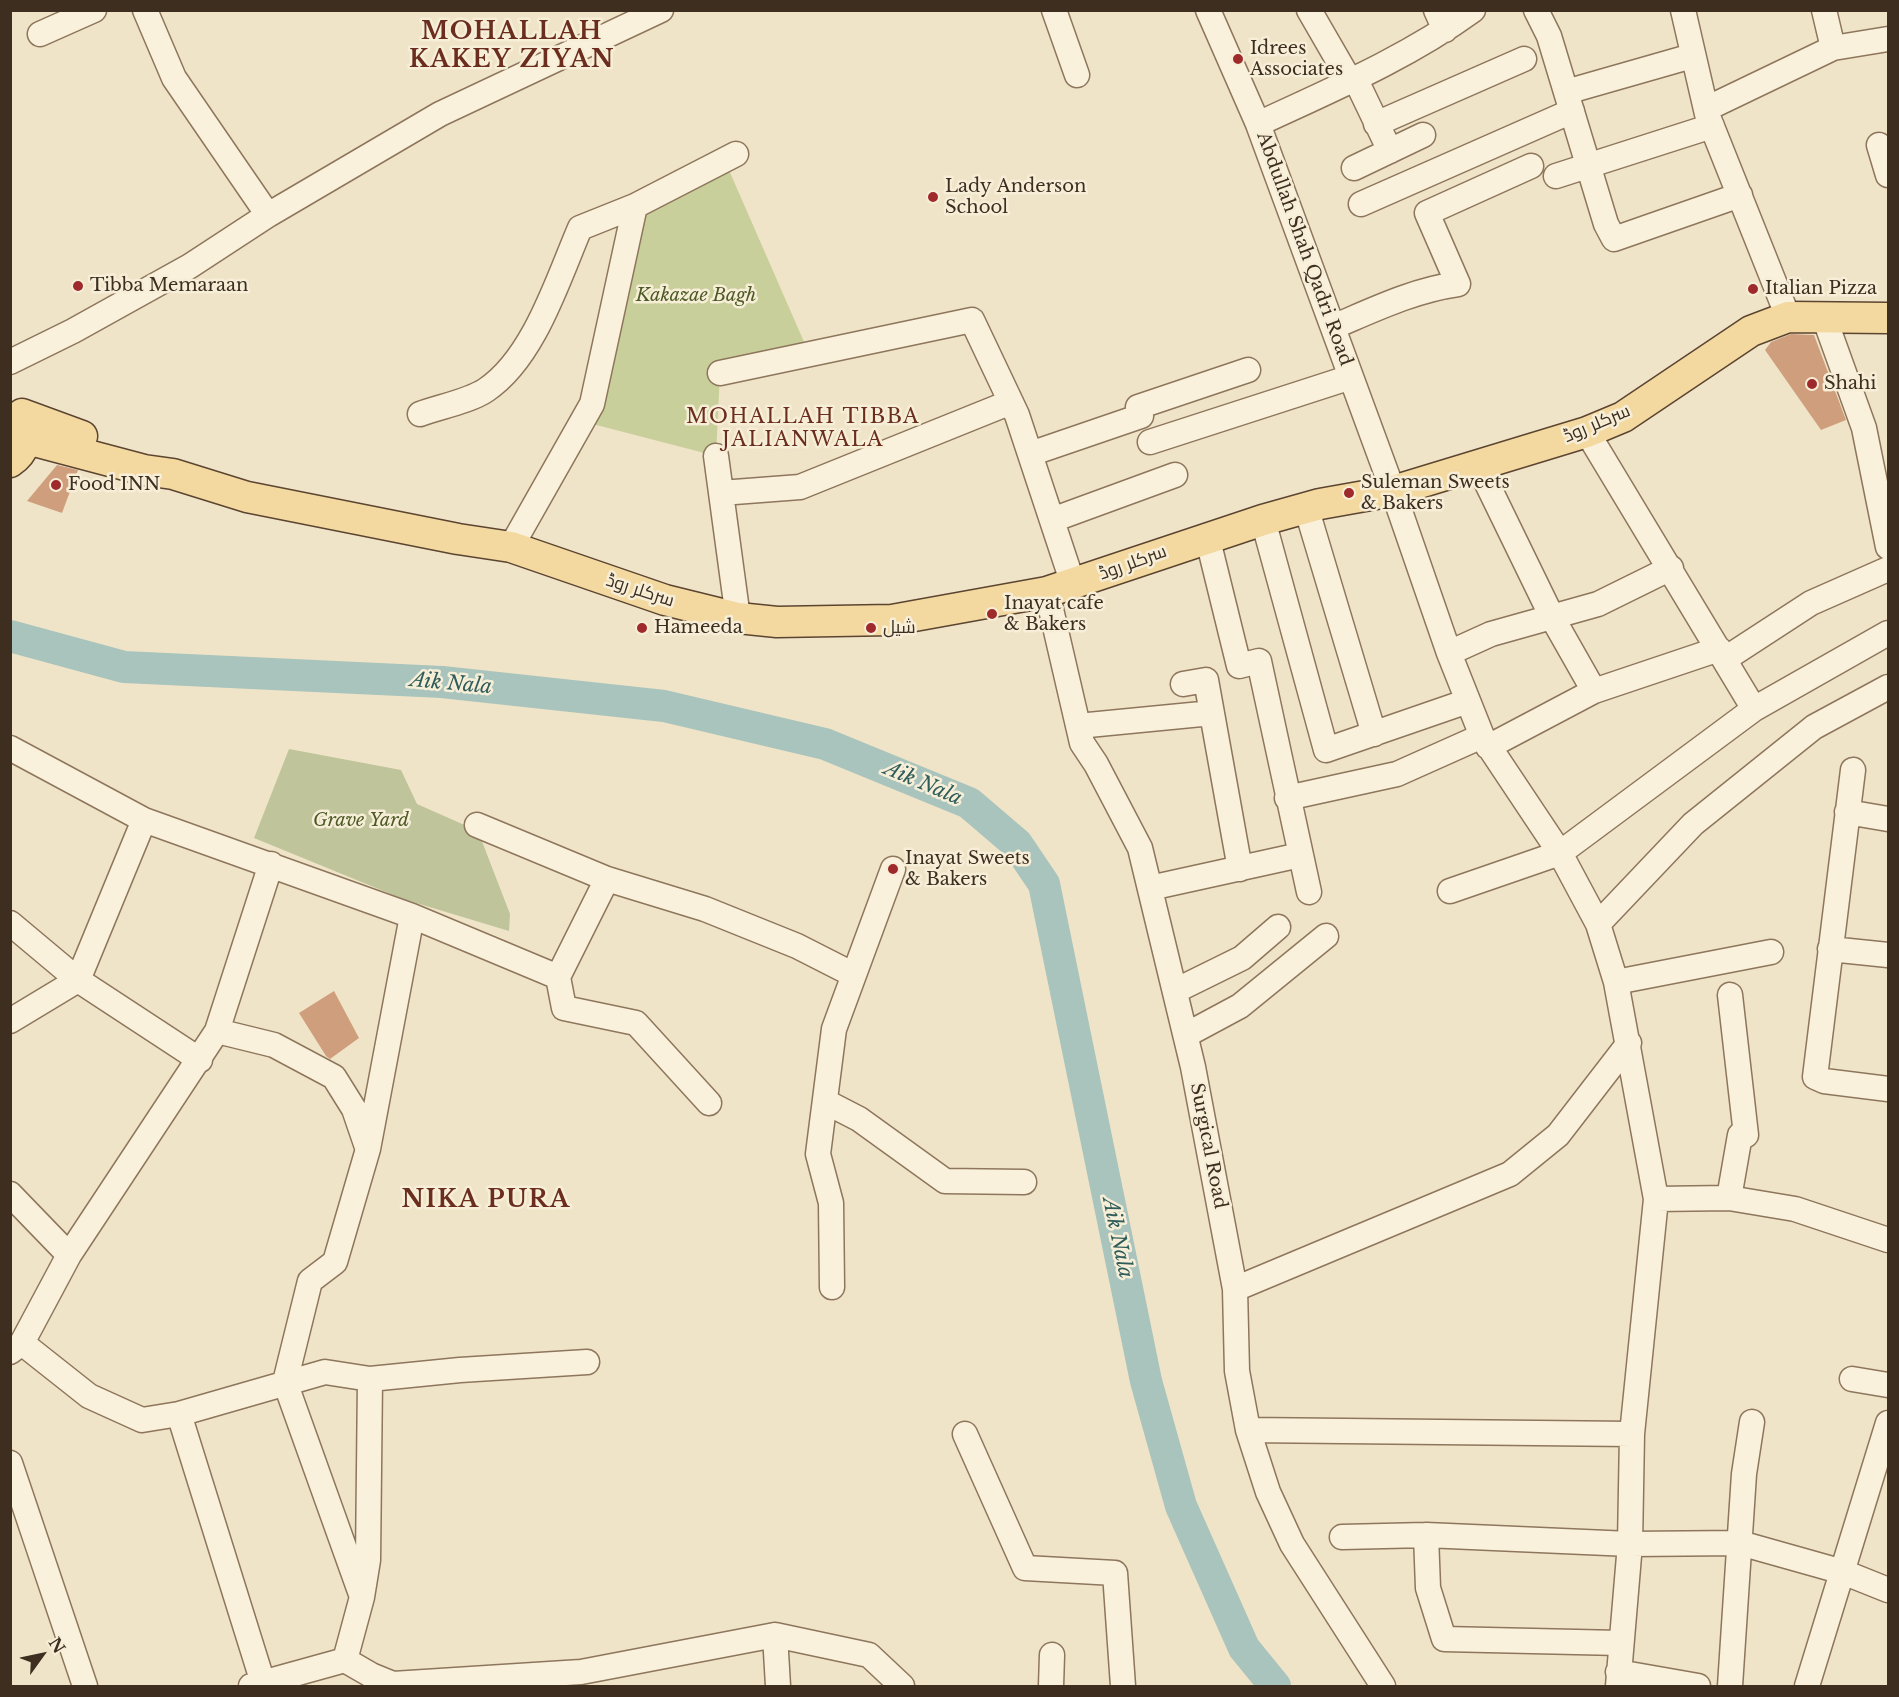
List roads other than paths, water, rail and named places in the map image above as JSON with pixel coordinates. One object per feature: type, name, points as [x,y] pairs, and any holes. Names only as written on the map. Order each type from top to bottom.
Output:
[{"type":"main road","name":"سرکلر روڈ","points":[[17,430],[144,470],[173,474],[247,497],[458,540],[511,547],[665,600],[738,618],[777,622],[892,620],[1060,588],[1207,536],[1306,507],[1393,491],[1587,432],[1623,417],[1752,331],[1788,317],[1888,318]]},
{"type":"street","points":[[40,34],[94,10]]},
{"type":"street","points":[[145,10],[174,78],[268,215]]},
{"type":"street","points":[[10,362],[73,332],[190,266],[268,215],[440,114],[661,10]]},
{"type":"street","points":[[1054,10],[1077,75]]},
{"type":"street","name":"Abdullah Shah Qadri Road","points":[[1208,10],[1258,124],[1393,491],[1449,653],[1485,742],[1560,853],[1598,924],[1616,982],[1656,1199],[1632,1434],[1630,1544],[1618,1679]]},
{"type":"street","points":[[1310,10],[1353,80],[1390,151]]},
{"type":"street","points":[[1258,124],[1353,80],[1441,20],[1473,10]]},
{"type":"street","points":[[1536,10],[1549,36],[1606,224],[1614,239],[1740,195]]},
{"type":"street","points":[[1683,10],[1692,56],[1709,117],[1788,317]]},
{"type":"street","points":[[1824,10],[1833,48]]},
{"type":"street","points":[[1556,176],[1589,167],[1709,117],[1833,48],[1888,39]]},
{"type":"street","points":[[1361,204],[1569,102],[1692,56]]},
{"type":"street","points":[[1376,124],[1524,59]]},
{"type":"street","points":[[1354,168],[1423,135]]},
{"type":"street","points":[[1879,145],[1888,174]]},
{"type":"street","points":[[420,414],[485,391],[515,363],[549,303],[579,228],[635,206],[735,154]]},
{"type":"street","points":[[1333,327],[1396,300],[1458,284],[1427,213],[1531,166]]},
{"type":"street","points":[[511,547],[592,404],[635,206]]},
{"type":"street","points":[[1824,317],[1864,428],[1888,546]]},
{"type":"street","name":"Surgical Road","points":[[720,373],[972,320],[1011,402],[1052,519],[1082,743],[1096,764],[1140,848],[1150,888],[1185,1035],[1234,1289],[1237,1371],[1248,1430],[1268,1492],[1292,1544],[1383,1686]]},
{"type":"street","points":[[1030,454],[1141,416],[1138,407],[1248,370]]},
{"type":"street","points":[[1150,442],[1351,377]]},
{"type":"street","points":[[721,493],[800,487],[1011,402]]},
{"type":"street","points":[[1587,432],[1754,709]]},
{"type":"street","points":[[716,456],[738,618]]},
{"type":"street","points":[[1478,465],[1551,616],[1594,691]]},
{"type":"street","points":[[1052,519],[1175,475]]},
{"type":"street","points":[[1306,507],[1374,734]]},
{"type":"street","points":[[1263,520],[1326,750],[1468,701]]},
{"type":"street","points":[[1207,536],[1239,666],[1259,661],[1309,892]]},
{"type":"street","points":[[1449,653],[1491,634],[1598,604],[1671,568]]},
{"type":"street","points":[[1287,798],[1397,774],[1485,742],[1594,691],[1722,654],[1811,603],[1888,569]]},
{"type":"street","points":[[1450,891],[1560,853],[1754,709],[1888,633]]},
{"type":"street","points":[[1184,684],[1206,680],[1239,869]]},
{"type":"street","points":[[1598,924],[1693,824],[1814,727],[1888,687]]},
{"type":"street","points":[[1078,726],[1212,712]]},
{"type":"street","points":[[10,748],[144,820],[412,916],[558,977]]},
{"type":"street","points":[[1853,770],[1815,1077],[1824,1081],[1888,1089]]},
{"type":"street","points":[[1847,812],[1888,819]]},
{"type":"street","points":[[10,1021],[78,980],[144,820]]},
{"type":"street","points":[[477,825],[607,879],[705,909],[797,946],[854,975]]},
{"type":"street","points":[[1150,888],[1300,855]]},
{"type":"street","points":[[271,864],[217,1031],[200,1060],[69,1255],[16,1348],[89,1396],[142,1420],[179,1414],[326,1372],[370,1379],[460,1370],[587,1362]]},
{"type":"street","points":[[832,1287],[831,1203],[818,1154],[834,1029],[893,869]]},
{"type":"street","points":[[607,879],[558,977],[564,1008],[636,1023],[709,1103]]},
{"type":"street","points":[[362,1597],[285,1382],[310,1281],[335,1262],[368,1149],[412,916]]},
{"type":"street","points":[[10,923],[78,980],[200,1060]]},
{"type":"street","points":[[1174,991],[1242,958],[1278,927]]},
{"type":"street","points":[[1185,1035],[1240,1006],[1326,936]]},
{"type":"street","points":[[1830,949],[1888,955]]},
{"type":"street","points":[[1616,982],[1771,952]]},
{"type":"street","points":[[1729,1198],[1740,1135],[1746,1135],[1730,995]]},
{"type":"street","points":[[217,1031],[274,1045],[334,1077],[354,1109],[368,1149]]},
{"type":"street","points":[[1234,1289],[1510,1174],[1558,1136],[1629,1043]]},
{"type":"street","points":[[826,1102],[859,1119],[945,1180],[1024,1182]]},
{"type":"street","points":[[10,1194],[69,1255]]},
{"type":"street","points":[[1656,1199],[1729,1198],[1796,1209],[1888,1240]]},
{"type":"street","points":[[345,1660],[362,1597],[368,1560],[370,1379]]},
{"type":"street","points":[[1852,1379],[1888,1384]]},
{"type":"street","points":[[179,1414],[270,1683],[345,1660],[371,1675],[393,1683],[582,1679],[775,1635],[869,1655],[902,1686]]},
{"type":"street","points":[[1730,1686],[1744,1474],[1752,1422]]},
{"type":"street","points":[[1807,1686],[1888,1423]]},
{"type":"street","points":[[1248,1430],[1632,1434]]},
{"type":"street","points":[[964,1434],[1025,1568],[1115,1573],[1123,1686]]},
{"type":"street","points":[[10,1463],[85,1686]]},
{"type":"street","points":[[1342,1537],[1426,1535],[1630,1544],[1740,1543],[1843,1572],[1888,1590]]},
{"type":"street","points":[[1426,1535],[1428,1588],[1444,1639],[1620,1643]]},
{"type":"street","points":[[775,1635],[778,1686]]},
{"type":"street","points":[[1051,1686],[1052,1656]]},
{"type":"street","points":[[1618,1679],[1698,1686]]},
{"type":"waterway","name":"Aik Nala","points":[[10,636],[124,667],[442,682],[664,706],[825,744],[969,803],[1017,844],[1044,884],[1146,1381],[1181,1506],[1244,1648],[1275,1686]]},
{"type":"place","name":"Idrees Associates","points":[[1238,59]]},
{"type":"place","name":"Lady Anderson School","points":[[933,197]]},
{"type":"place","name":"Tibba Memaraan","points":[[78,286]]},
{"type":"place","name":"Italian Pizza","points":[[1753,289]]},
{"type":"place","name":"Shahi","points":[[1812,384]]},
{"type":"place","name":"Food INN","points":[[56,485]]},
{"type":"place","name":"Suleman Sweets & Bakers","points":[[1349,493]]},
{"type":"place","name":"Inayat cafe & Bakers","points":[[992,614]]},
{"type":"place","name":"Hameeda","points":[[642,628]]},
{"type":"place","name":"شیل","points":[[871,628]]},
{"type":"place","name":"Inayat Sweets & Bakers","points":[[893,869]]},
{"type":"district","name":"MOHALLAH KAKEY ZIYAN","points":[[512,46]]},
{"type":"district","name":"MOHALLAH TIBBA JALIANWALA","points":[[803,428]]},
{"type":"district","name":"NIKA PURA","points":[[486,1200]]},
{"type":"park label","name":"Kakazae Bagh","points":[[696,296]]},
{"type":"park label","name":"Grave Yard","points":[[361,821]]}]
